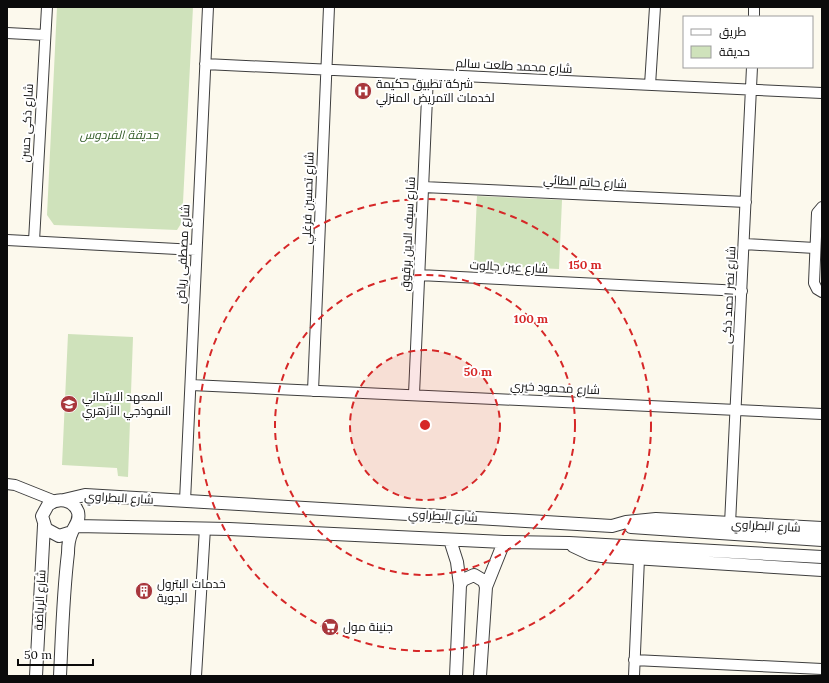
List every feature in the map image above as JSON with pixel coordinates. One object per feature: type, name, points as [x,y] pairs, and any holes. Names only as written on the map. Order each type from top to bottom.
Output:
[{"type":"street","name":"شارع ذكى حسن","points":[[34,241],[47,7]]},
{"type":"street","name":"شارع مصطفى رياض","points":[[185,501],[208,7]]},
{"type":"street","name":"شارع تحسين فرغلي","points":[[313,390],[329,7]]},
{"type":"street","points":[[650,85],[655,7]]},
{"type":"street","points":[[7,33],[45,35]]},
{"type":"street","name":"شارع محمد طلعت سالم","points":[[205,64],[822,93]]},
{"type":"street","name":"شارع نصر احمد ذكى","points":[[730,524],[752,68]]},
{"type":"street","name":"شارع سيف الدين برقوق","points":[[414,394],[428,75]]},
{"type":"street","name":"شارع حاتم الطائي","points":[[423,187],[746,202]]},
{"type":"street","points":[[822,206],[817,213],[814,283],[817,289],[822,292]]},
{"type":"street","points":[[7,240],[196,250]]},
{"type":"street","points":[[744,244],[815,248]]},
{"type":"street","name":"شارع عين جالوت","points":[[419,276],[742,291]]},
{"type":"street","name":"شارع محمود خيري","points":[[190,385],[414,394],[822,414]]},
{"type":"street","points":[[7,484],[15,485],[59,500],[76,508],[78,517],[74,529],[58,536],[50,532],[44,525],[42,516],[45,508],[59,500]]},
{"type":"street","name":"شارع البطراوي","points":[[59,500],[85,495],[612,526],[626,522],[656,520],[822,528]]},
{"type":"street","name":"شارع الرياضة","points":[[36,676],[44,525]]},
{"type":"street","points":[[612,526],[822,540]]},
{"type":"street","points":[[196,676],[205,528]]},
{"type":"street","name":"شارع البطراوي","points":[[74,529],[205,528],[450,540],[569,544],[590,554],[822,570]]},
{"type":"street","name":"شارع الرياضة","points":[[60,676],[68,554],[74,529]]},
{"type":"street","points":[[450,540],[457,562],[460,585],[456,676]]},
{"type":"street","points":[[480,676],[486,587],[504,542]]},
{"type":"street","points":[[569,544],[822,557]]},
{"type":"street","points":[[634,676],[639,558]]},
{"type":"street","points":[[460,585],[463,580],[474,575],[484,581],[486,587]]},
{"type":"street","points":[[634,660],[822,669]]},
{"type":"green space","name":"حديقة الفردوس","points":[[57,7],[193,7],[182,222],[177,230],[54,225],[47,215]]},
{"type":"green space","points":[[477,196],[562,200],[559,269],[474,265]]},
{"type":"green space","points":[[68,334],[133,337],[128,477],[118,476],[117,468],[62,465]]},
{"type":"place","name":"شركة تطبيق حكيمة لخدمات التمريض المنزلي","points":[[363,91]]},
{"type":"place","name":"المعهد الابتدائي النموذجي الأزهري","points":[[69,404]]},
{"type":"place","name":"خدمات البترول الجوية","points":[[144,591]]},
{"type":"place","name":"جنينة مول","points":[[330,627]]}]
